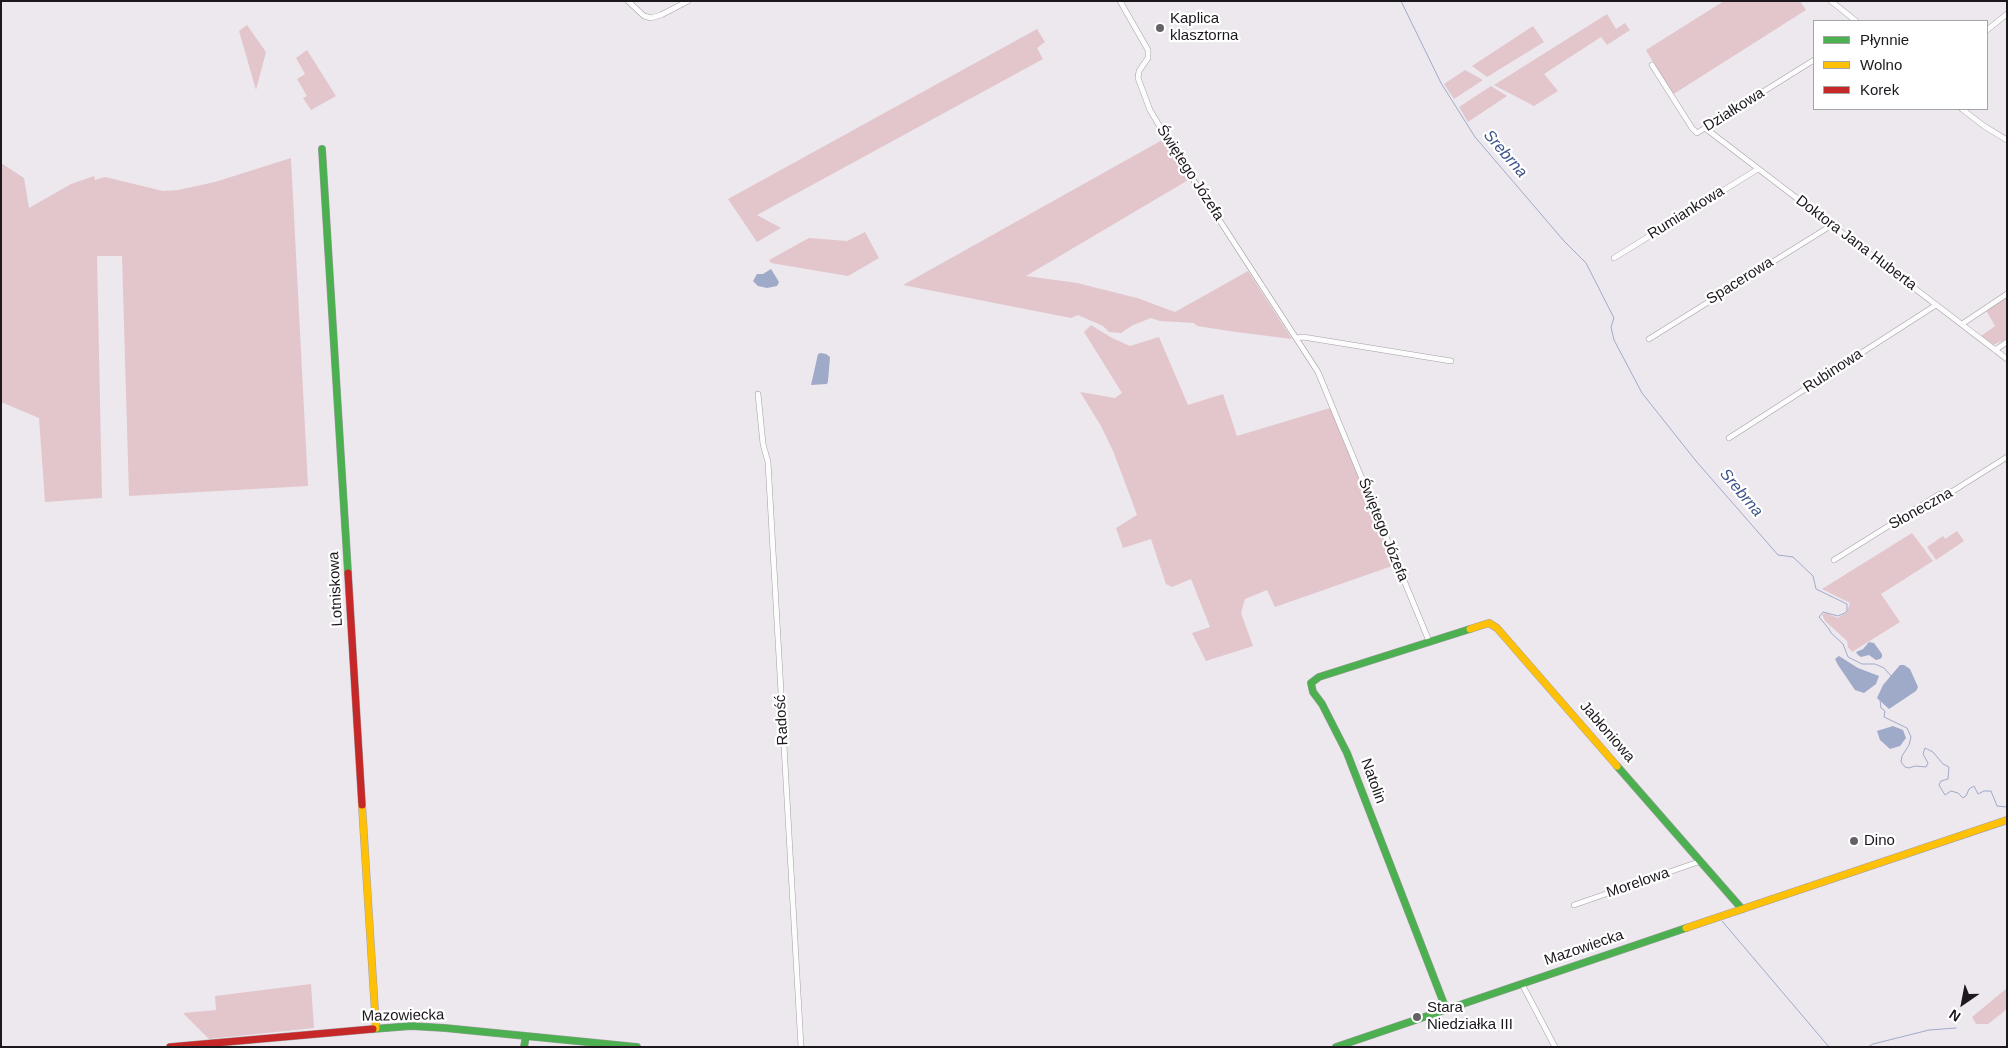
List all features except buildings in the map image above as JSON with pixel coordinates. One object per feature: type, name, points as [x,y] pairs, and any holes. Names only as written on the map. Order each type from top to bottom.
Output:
[{"type":"street","points":[[628,1],[644,16],[651,18],[688,1]]},
{"type":"street","name":"Świętego Józefa","points":[[1120,1],[1148,50],[1148,58],[1139,71],[1138,78],[1152,113],[1318,372],[1429,641]]},
{"type":"street","points":[[1831,1],[1855,20]]},
{"type":"street","points":[[1988,29],[2007,14]]},
{"type":"street","name":"Działkowa","points":[[1652,66],[1697,133],[1813,61]]},
{"type":"street","points":[[1963,110],[2007,140]]},
{"type":"street","name":"Doktora Jana Huberta","points":[[1705,128],[2007,358]]},
{"type":"street","name":"Lotniskowa","points":[[322,149],[376,1028]]},
{"type":"street","name":"Rumiankowa","points":[[1614,258],[1758,169]]},
{"type":"street","name":"Spacerowa","points":[[1649,339],[1832,225]]},
{"type":"street","points":[[1962,324],[2007,294]]},
{"type":"street","name":"Rubinowa","points":[[1729,438],[1936,305]]},
{"type":"street","points":[[1297,338],[1303,337],[1451,361]]},
{"type":"street","points":[[1995,350],[2007,342]]},
{"type":"street","name":"Radość","points":[[758,394],[763,444],[768,462],[801,1047]]},
{"type":"street","name":"Słoneczna","points":[[1834,560],[1938,495],[1953,491],[2007,457]]},
{"type":"street","name":"Jabłoniowa","points":[[1429,641],[1482,624],[1489,623],[1496,628],[1702,861],[1742,909]]},
{"type":"street","name":"Natolin","points":[[1429,641],[1319,677],[1311,683],[1311,686],[1347,752],[1446,1009]]},
{"type":"street","name":"Mazowiecka","points":[[1336,1047],[2007,820]]},
{"type":"street","name":"Morelowa","points":[[1574,905],[1702,861]]},
{"type":"street","points":[[1522,984],[1554,1047]]},
{"type":"street","name":"Mazowiecka","points":[[170,1047],[376,1028],[428,1027],[637,1047]]},
{"type":"street","points":[[524,1047],[526,1036]]},
{"type":"shaded area","points":[[1724,1],[1800,1],[1806,10],[1672,95],[1646,50]]},
{"type":"shaded area","points":[[1607,14],[1616,29],[1625,23],[1630,30],[1607,45],[1601,37],[1544,74],[1558,91],[1534,106],[1494,85]]},
{"type":"shaded area","points":[[247,25],[266,52],[256,90],[239,31]]},
{"type":"shaded area","points":[[1533,26],[1544,42],[1487,77],[1472,66]]},
{"type":"shaded area","points":[[1037,29],[1045,42],[1037,48],[1043,59],[757,215],[781,228],[757,242],[728,199]]},
{"type":"shaded area","points":[[307,50],[336,96],[311,110],[303,98],[307,96],[297,79],[305,74],[296,58]]},
{"type":"shaded area","points":[[1465,70],[1483,80],[1454,99],[1444,84]]},
{"type":"shaded area","points":[[1491,86],[1507,96],[1468,122],[1459,107]]},
{"type":"shaded area","points":[[1164,139],[1190,179],[1026,276],[1077,283],[1137,298],[1175,312],[1248,271],[1292,339],[1197,326],[1194,323],[1160,321],[1151,318],[1133,325],[1121,333],[1109,332],[1103,326],[1078,315],[1071,318],[903,285]]},
{"type":"shaded area","points":[[291,158],[308,486],[129,496],[122,256],[97,256],[102,498],[45,502],[39,418],[1,402],[1,163],[24,178],[29,208],[71,184],[94,176],[95,180],[105,177],[163,191],[178,190],[215,182]]},
{"type":"shaded area","points":[[865,232],[879,258],[848,276],[771,263],[769,260],[809,238],[847,241]]},
{"type":"shaded area","points":[[2005,297],[2007,300],[2007,339],[1993,345],[1981,336],[1995,326],[1986,310]]},
{"type":"shaded area","points":[[1091,325],[1130,346],[1159,337],[1188,405],[1223,394],[1237,436],[1330,408],[1395,565],[1275,607],[1267,590],[1245,599],[1241,613],[1253,646],[1206,661],[1192,633],[1210,627],[1191,579],[1172,587],[1166,584],[1151,539],[1123,548],[1116,528],[1137,515],[1114,453],[1101,426],[1080,392],[1115,398],[1122,393],[1084,332]]},
{"type":"shaded area","points":[[1957,531],[1964,541],[1936,560],[1927,547],[1943,536],[1945,539]]},
{"type":"shaded area","points":[[1912,533],[1933,561],[1881,594],[1900,622],[1852,652],[1848,647],[1847,641],[1825,621],[1822,614],[1826,613],[1838,618],[1847,612],[1850,603],[1822,589]]},
{"type":"shaded area","points":[[311,984],[314,1028],[209,1039],[183,1013],[216,1010],[215,996]]},
{"type":"shaded area","points":[[2007,988],[2007,1009],[1988,1024],[1976,1024],[1972,1017]]},
{"type":"water","points":[[771,269],[779,282],[777,286],[767,288],[758,286],[753,281],[757,274],[763,274]]},
{"type":"water","points":[[821,353],[830,357],[828,381],[827,384],[811,385],[818,354]]},
{"type":"water","points":[[1869,642],[1874,643],[1882,654],[1880,659],[1876,660],[1869,655],[1861,657],[1856,652],[1863,649]]},
{"type":"water","points":[[1839,656],[1858,668],[1879,676],[1876,684],[1864,693],[1855,690],[1835,659]]},
{"type":"water","points":[[1900,665],[1910,669],[1918,687],[1916,691],[1889,709],[1877,698],[1883,685]]},
{"type":"water","points":[[1893,726],[1903,730],[1906,738],[1900,746],[1890,749],[1880,740],[1877,731]]},
{"type":"waterway","name":"Srebrna","points":[[1401,1],[1441,83],[1475,137],[1564,241],[1586,263],[1614,318],[1611,327],[1614,340],[1642,393],[1696,461],[1778,555],[1793,557],[1813,576],[1816,589],[1847,604],[1847,611],[1845,613],[1838,616],[1823,612],[1819,617],[1831,633],[1843,644],[1848,657],[1862,664],[1875,664],[1884,668],[1891,676]]},
{"type":"waterway","name":"Srebrna","points":[[1880,700],[1881,708],[1885,711],[1884,717],[1907,728],[1911,737],[1909,745],[1902,756],[1901,762],[1905,767],[1926,767],[1928,763],[1923,754],[1925,748],[1933,752],[1943,764],[1949,767],[1948,779],[1941,781],[1939,785],[1945,795],[1951,791],[1958,793],[1963,798],[1969,789],[1974,786],[1978,794],[1984,791],[1991,791],[1997,806],[2007,807]]},
{"type":"waterway","points":[[1722,921],[1829,1047]]},
{"type":"waterway","points":[[1868,1047],[1873,1044],[1929,1030],[1956,1028]]},
{"type":"traffic: fast","points":[[322,149],[348,573]]},
{"type":"traffic: fast","points":[[1446,1009],[1347,753],[1322,704],[1313,692],[1311,683],[1319,677],[1470,629]]},
{"type":"traffic: fast","points":[[1617,766],[1742,909]]},
{"type":"traffic: fast","points":[[1336,1047],[1686,928]]},
{"type":"traffic: fast","points":[[373,1029],[411,1026],[445,1028],[637,1047]]},
{"type":"traffic: fast","points":[[524,1047],[526,1036]]},
{"type":"traffic: slow","points":[[1470,629],[1489,623],[1497,628],[1617,766]]},
{"type":"traffic: slow","points":[[362,805],[376,1028]]},
{"type":"traffic: slow","points":[[1686,928],[2007,820]]},
{"type":"traffic: jam","points":[[348,573],[362,805]]},
{"type":"traffic: jam","points":[[170,1047],[373,1029]]},
{"type":"place","name":"Kaplica klasztorna","points":[[1160,28]]},
{"type":"place","name":"Dino","points":[[1854,841]]},
{"type":"place","name":"Stara Niedziałka III","points":[[1417,1017]]}]
